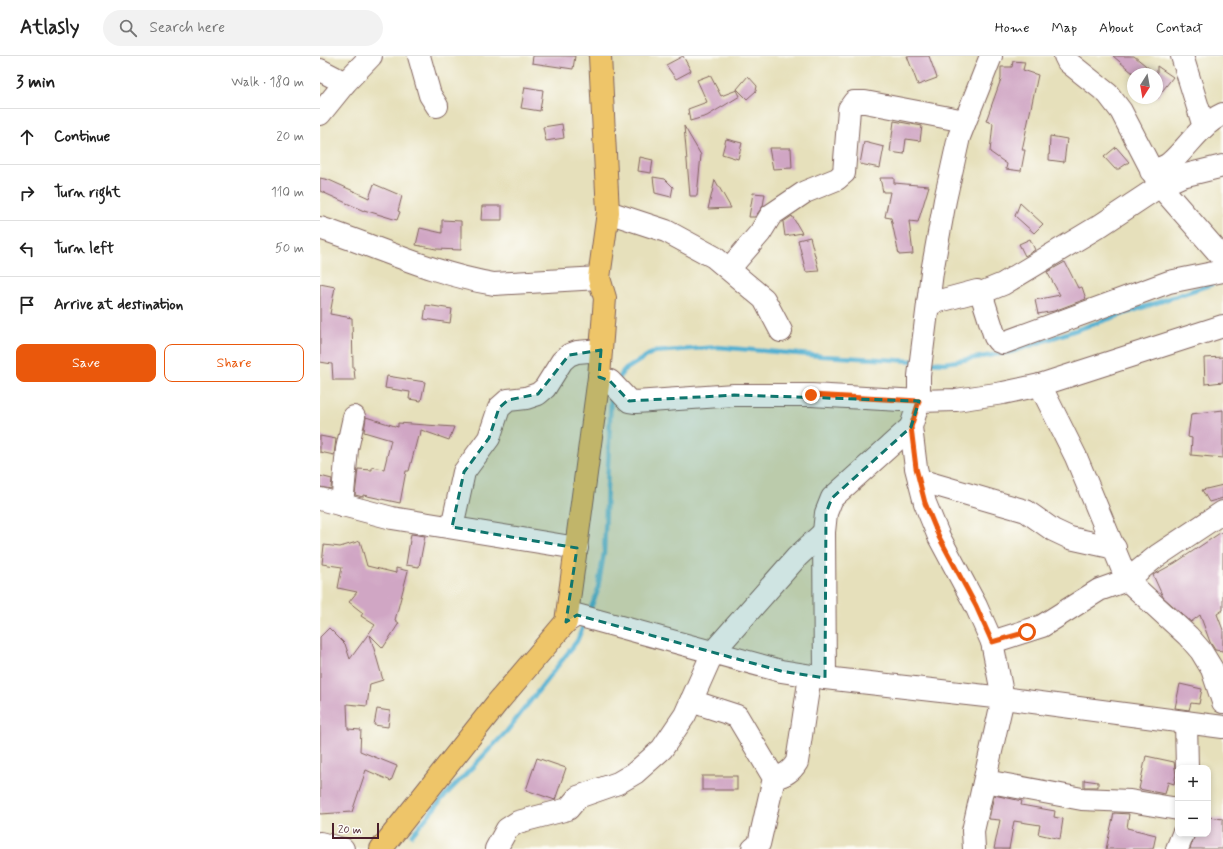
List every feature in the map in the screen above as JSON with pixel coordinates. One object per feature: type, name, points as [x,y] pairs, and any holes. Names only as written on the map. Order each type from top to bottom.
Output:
[{"type":"main road","points":[[381,849],[488,715],[572,619],[573,567],[605,379],[600,350],[605,298],[599,278],[608,212],[600,56]]},
{"type":"street","points":[[320,114],[345,83],[371,56]]},
{"type":"street","points":[[419,56],[430,95],[437,106]]},
{"type":"street","points":[[974,849],[973,831],[1003,698],[992,642],[976,606],[939,537],[925,503],[919,480],[911,427],[919,401],[919,376],[922,350],[945,200],[959,137],[991,56]]},
{"type":"street","points":[[1065,56],[1068,62],[1104,91],[1121,112],[1156,179],[1223,258]]},
{"type":"street","points":[[1182,56],[1204,127]]},
{"type":"street","points":[[320,70],[345,83]]},
{"type":"street","points":[[729,269],[760,233],[771,215],[805,192],[837,179],[844,173],[848,110],[854,102],[865,102],[965,121]]},
{"type":"street","points":[[928,304],[977,292],[981,294],[1003,284],[1101,225],[1156,179],[1204,127],[1214,118],[1223,114]]},
{"type":"street","points":[[1156,179],[1182,176],[1223,166]]},
{"type":"street","points":[[608,212],[666,230],[714,257],[764,299],[781,331]]},
{"type":"street","points":[[320,228],[417,264],[481,282],[494,284],[599,278]]},
{"type":"street","points":[[981,294],[995,337],[998,341],[1003,343],[1169,282],[1223,270]]},
{"type":"street","points":[[605,379],[629,401],[734,395],[811,395],[919,401],[956,400],[1003,393],[1040,385],[1223,326]]},
{"type":"street","points":[[452,527],[464,472],[489,438],[499,408],[508,400],[526,398],[538,394],[545,388],[562,361],[569,355],[577,352],[600,350]]},
{"type":"street","points":[[1040,385],[1076,457],[1127,580],[1188,636],[1201,651],[1212,669],[1223,702]]},
{"type":"street","points":[[342,505],[347,449],[354,417]]},
{"type":"street","points":[[774,778],[785,775],[793,769],[797,762],[818,677],[826,513],[832,498],[911,427]]},
{"type":"street","points":[[919,480],[1026,511],[1053,530],[1070,538],[1115,548]]},
{"type":"street","points":[[320,499],[392,518],[577,548]]},
{"type":"street","points":[[992,642],[1042,626],[1099,590],[1127,580],[1157,556],[1223,512]]},
{"type":"street","points":[[496,849],[507,829],[518,822],[568,809],[578,797],[618,783],[635,773],[662,749],[685,715],[713,652],[797,557],[824,532]]},
{"type":"street","points":[[572,619],[602,622],[781,671],[818,677],[1003,698],[1223,727]]},
{"type":"street","points":[[691,701],[738,716],[774,778],[759,844],[753,849]]},
{"type":"street","points":[[1186,722],[1187,765]]},
{"type":"street","points":[[985,781],[1082,799],[1130,801],[1175,808]]},
{"type":"street","points":[[1177,849],[1182,837]]},
{"type":"street","points":[[320,842],[343,849]]},
{"type":"highlighted area","points":[[601,350],[599,377],[610,381],[629,401],[734,395],[919,401],[911,427],[832,498],[826,513],[825,678],[781,671],[577,615],[566,622],[577,548],[452,527],[464,472],[489,438],[499,408],[508,400],[538,394],[569,355]]},
{"type":"building","points":[[533,56],[575,56],[573,69],[532,63]]},
{"type":"building","points":[[683,56],[691,71],[676,79],[666,65]]},
{"type":"building","points":[[907,56],[929,56],[937,78],[918,85]]},
{"type":"building","points":[[1113,56],[1134,56],[1149,68],[1127,68]]},
{"type":"building","points":[[1013,61],[1025,62],[1023,70],[1038,75],[1022,150],[1025,150],[1021,171],[1006,169],[1007,164],[990,152],[993,123],[986,121],[1001,79],[1001,67],[1012,67]]},
{"type":"building","points":[[1163,70],[1173,77],[1163,90]]},
{"type":"building","points":[[710,75],[721,96],[737,90],[740,96],[707,116],[690,121],[688,109],[707,102],[697,80]]},
{"type":"building","points":[[748,76],[757,86],[756,91],[747,99],[737,89]]},
{"type":"building","points":[[525,87],[543,90],[540,111],[521,108]]},
{"type":"building","points":[[894,121],[922,126],[920,141],[906,139],[904,154],[890,152]]},
{"type":"building","points":[[562,124],[564,138],[546,141],[543,127]]},
{"type":"building","points":[[684,126],[701,155],[697,196],[690,196]]},
{"type":"building","points":[[1050,136],[1067,139],[1064,162],[1049,160]]},
{"type":"building","points":[[726,139],[742,143],[738,159],[722,154]]},
{"type":"building","points":[[864,142],[884,147],[880,168],[860,164]]},
{"type":"building","points":[[1116,147],[1129,162],[1119,169],[1115,169],[1104,157]]},
{"type":"building","points":[[769,148],[791,148],[792,168],[773,169]]},
{"type":"building","points":[[640,157],[653,160],[651,173],[638,171]]},
{"type":"building","points":[[653,177],[665,179],[673,187],[671,197],[655,193]]},
{"type":"building","points":[[320,178],[329,180],[369,198],[374,184],[402,196],[398,211],[400,212],[397,220],[364,211],[320,191]]},
{"type":"building","points":[[880,178],[894,178],[894,183],[929,186],[918,222],[909,221],[913,254],[899,255],[891,218],[885,217],[890,192],[883,192]]},
{"type":"building","points":[[715,180],[731,208],[708,209]]},
{"type":"building","points":[[753,193],[765,194],[763,206],[755,217],[749,217]]},
{"type":"building","points":[[1020,203],[1043,224],[1034,233],[1015,216]]},
{"type":"building","points":[[482,206],[502,206],[502,220],[481,220]]},
{"type":"building","points":[[792,216],[802,233],[785,236],[783,222]]},
{"type":"building","points":[[442,220],[461,221],[461,250],[436,249],[416,245],[420,228],[442,233]]},
{"type":"building","points":[[810,237],[819,271],[806,272],[798,240]]},
{"type":"building","points":[[1030,239],[1035,250],[1025,256],[1019,244]]},
{"type":"building","points":[[1065,262],[1078,288],[1082,287],[1086,299],[1054,311],[1038,314],[1035,300],[1060,295],[1047,272]]},
{"type":"building","points":[[320,284],[335,287],[330,314],[352,318],[353,368],[355,380],[333,380],[332,364],[320,362]]},
{"type":"building","points":[[426,305],[452,309],[450,323],[424,319]]},
{"type":"building","points":[[1223,357],[1223,382],[1205,384],[1204,358]]},
{"type":"building","points":[[387,376],[425,382],[421,401],[409,399],[410,392],[385,388]]},
{"type":"building","points":[[1223,410],[1223,458],[1191,455],[1192,438],[1188,437],[1191,414]]},
{"type":"building","points":[[366,417],[398,427],[398,423],[454,427],[449,440],[421,430],[409,471],[406,471],[400,503],[363,495],[363,497],[355,495],[358,469],[372,470],[372,467],[384,469],[391,440],[364,432]]},
{"type":"building","points":[[320,436],[336,439],[334,455],[320,452]]},
{"type":"building","points":[[320,476],[332,479],[331,489],[320,487]]},
{"type":"building","points":[[1223,485],[1223,498],[1209,502],[1202,490]]},
{"type":"building","points":[[1223,531],[1223,610],[1217,614],[1223,630],[1223,651],[1215,650],[1210,642],[1200,615],[1191,622],[1163,597],[1153,575],[1175,563]]},
{"type":"building","points":[[411,534],[425,536],[419,567],[406,565]]},
{"type":"building","points":[[360,541],[367,566],[396,573],[396,568],[408,571],[395,620],[399,623],[383,648],[370,635],[383,680],[370,684],[367,706],[347,704],[348,729],[361,730],[360,751],[397,766],[391,781],[366,770],[352,812],[320,814],[320,637],[329,628],[345,644],[350,659],[375,625],[361,616],[363,613],[349,602],[357,592],[338,588],[342,567],[322,564],[324,545],[340,547]]},
{"type":"building","points":[[1180,684],[1202,689],[1199,704],[1191,703],[1189,710],[1175,708]]},
{"type":"building","points":[[377,709],[390,711],[388,727],[374,725]]},
{"type":"building","points":[[1146,756],[1174,762],[1174,784],[1168,782],[1165,794],[1139,789]]},
{"type":"building","points":[[537,758],[566,768],[555,800],[526,790]]},
{"type":"building","points":[[702,776],[737,776],[737,790],[702,790]]},
{"type":"building","points":[[1084,780],[1098,782],[1098,787],[1084,787]]},
{"type":"building","points":[[994,795],[1022,801],[1021,805],[1055,811],[1054,817],[1063,819],[1060,839],[1038,834],[1040,825],[1014,821],[1009,849],[994,849],[1000,820],[989,819]]},
{"type":"building","points":[[1114,813],[1129,814],[1127,828],[1156,835],[1153,849],[1106,849]]},
{"type":"building","points":[[1211,817],[1223,819],[1223,849],[1190,849],[1194,837],[1211,837]]},
{"type":"waterway","points":[[927,362],[945,363],[1011,352],[1212,284]]},
{"type":"waterway","points":[[618,381],[623,371],[653,352],[718,347],[822,356],[914,361]]},
{"type":"waterway","points":[[589,612],[597,593],[604,553],[611,398],[613,394]]},
{"type":"waterway","points":[[412,835],[442,799],[507,731],[577,641],[584,624]]},
{"type":"route","points":[[811,395],[919,401],[911,427],[916,468],[925,503],[939,537],[976,606],[992,642],[1027,632]]}]
